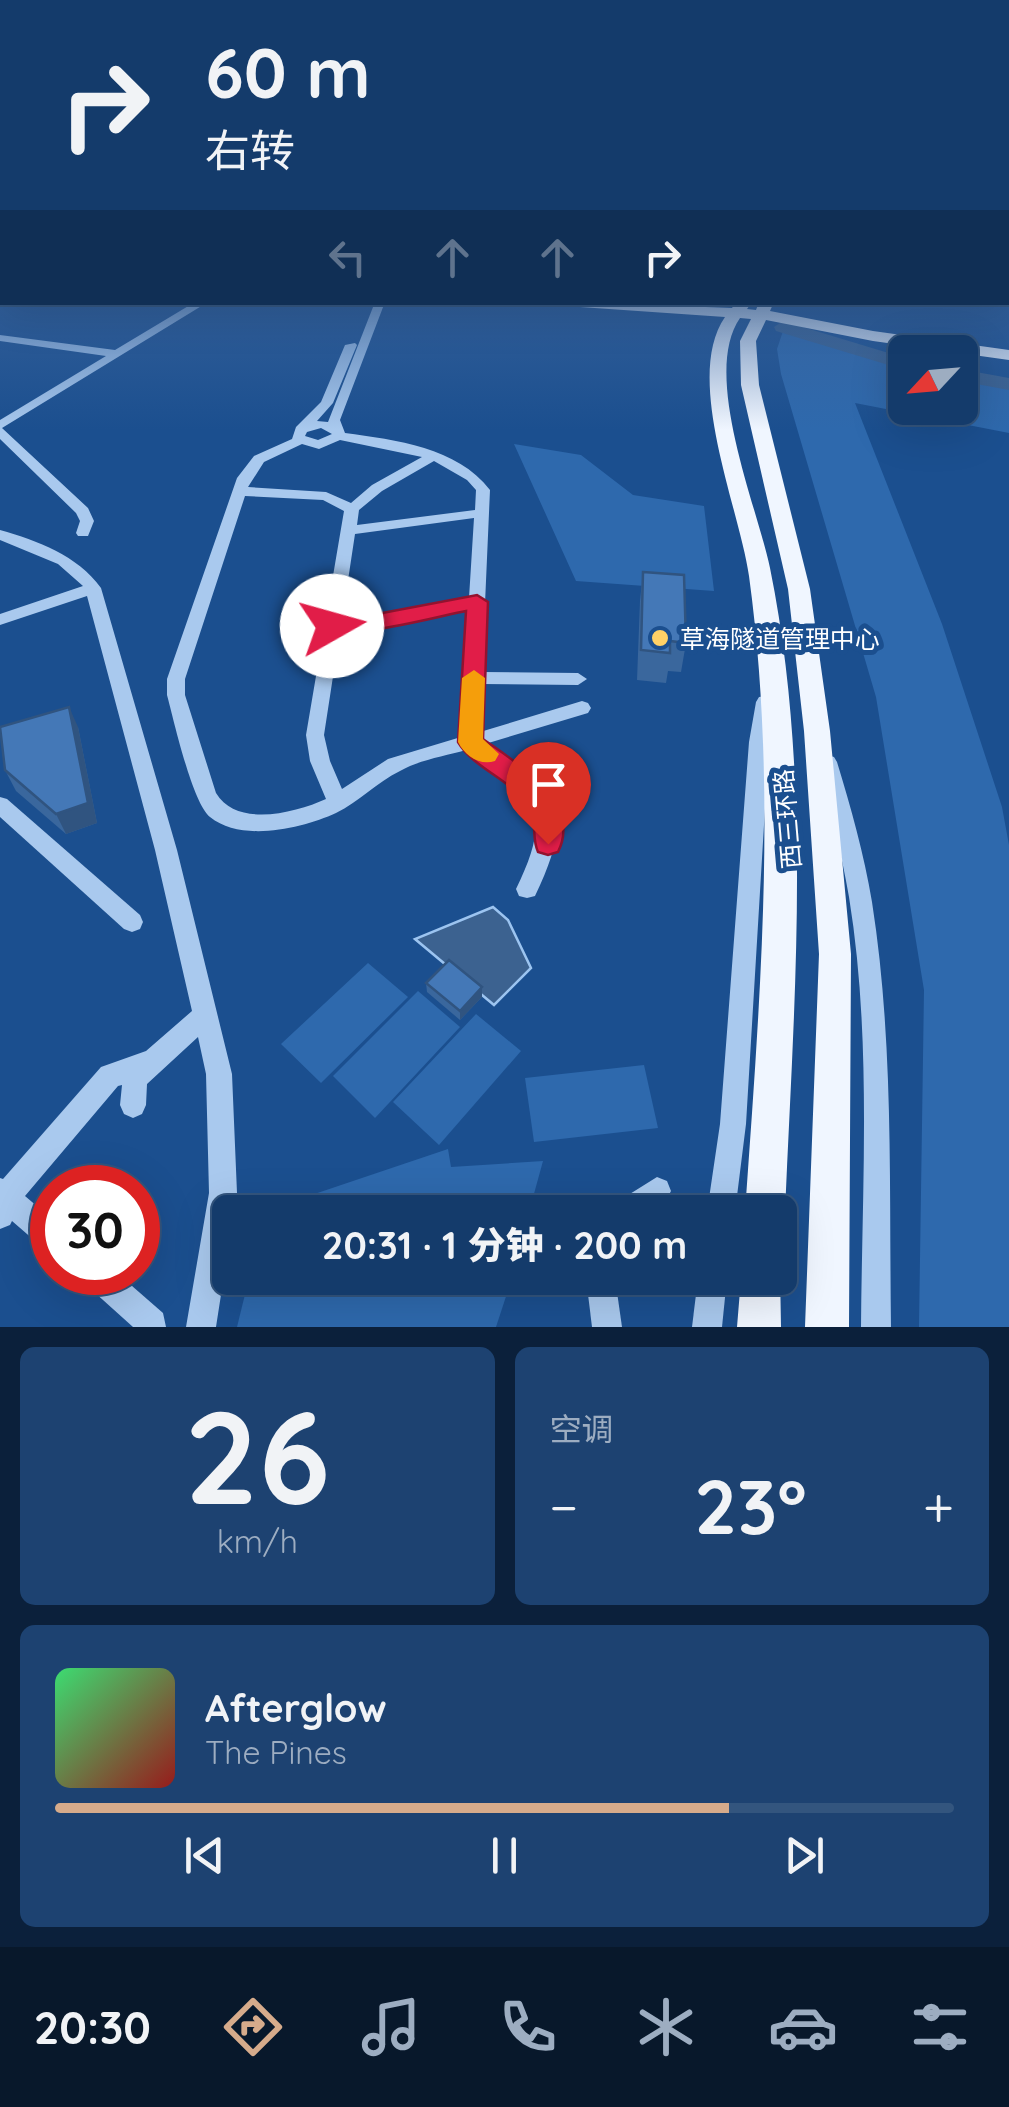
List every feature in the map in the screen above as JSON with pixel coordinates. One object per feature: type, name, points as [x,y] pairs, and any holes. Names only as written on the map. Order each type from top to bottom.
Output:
[{"type":"main road","points":[[717,306],[754,307],[866,331],[1009,353]]},
{"type":"main road","name":"西三环路","points":[[754,307],[720,346],[720,387],[759,572],[782,774],[781,892],[766,1195]]},
{"type":"main road","name":"西三环路","points":[[754,307],[748,341],[750,384],[799,589],[817,731],[835,954],[828,1327]]},
{"type":"main road","points":[[759,1327],[761,1295]]},
{"type":"street","points":[[83,533],[83,511],[0,428],[197,306]]},
{"type":"street","points":[[366,306],[327,404],[301,435],[250,468],[176,679],[176,695],[206,794],[216,811],[238,822],[304,816],[338,802],[396,764],[582,708]]},
{"type":"street","points":[[338,433],[334,420],[378,306]]},
{"type":"street","points":[[0,338],[118,354]]},
{"type":"street","points":[[301,435],[319,444],[338,433],[395,443],[476,478],[483,490],[470,742]]},
{"type":"street","points":[[338,802],[320,761],[315,735],[352,509],[378,488],[431,457]]},
{"type":"street","points":[[240,491],[326,496],[352,509]]},
{"type":"street","points":[[348,531],[482,512]]},
{"type":"street","points":[[0,536],[59,558],[85,575],[93,588],[166,850],[220,1074],[223,1193],[201,1327]]},
{"type":"street","points":[[0,620],[93,588]]},
{"type":"street","points":[[332,626],[477,602]]},
{"type":"street","points":[[724,1195],[733,1124],[759,742],[770,672]]},
{"type":"street","points":[[474,678],[578,680]]},
{"type":"street","points":[[817,731],[842,804],[867,933],[873,1035],[876,1327]]},
{"type":"street","points":[[470,742],[524,782],[549,822],[548,844],[526,889]]},
{"type":"street","points":[[0,805],[132,922]]},
{"type":"street","points":[[133,1105],[135,1078],[205,1015]]},
{"type":"street","points":[[30,1221],[2,1201],[110,1076],[151,1062]]},
{"type":"street","points":[[651,1195],[657,1191]]},
{"type":"street","points":[[119,1295],[152,1324]]},
{"type":"street","points":[[603,1295],[607,1327]]},
{"type":"street","points":[[707,1327],[711,1295]]},
{"type":"shaded area","points":[[783,331],[888,362],[888,409],[855,403],[942,624],[1002,807],[1009,845],[1009,1327],[919,1327],[924,990],[876,697],[777,349]]},
{"type":"shaded area","points":[[978,381],[1009,387],[1009,433],[968,425],[978,425]]},
{"type":"shaded area","points":[[514,444],[581,455],[633,495],[704,506],[714,591],[576,581]]},
{"type":"shaded area","points":[[493,907],[508,920],[531,968],[494,1005],[415,939]]},
{"type":"shaded area","points":[[368,963],[408,997],[321,1083],[281,1044]]},
{"type":"shaded area","points":[[418,991],[460,1027],[375,1118],[333,1076]]},
{"type":"shaded area","points":[[476,1014],[521,1051],[439,1145],[393,1102]]},
{"type":"shaded area","points":[[644,1065],[658,1128],[534,1142],[525,1078]]},
{"type":"shaded area","points":[[448,1149],[451,1167],[543,1161],[534,1195],[311,1195]]},
{"type":"shaded area","points":[[245,1295],[506,1295],[496,1327],[237,1327]]},
{"type":"building","points":[[643,572],[684,575],[686,643],[670,641],[670,653],[641,650]]},
{"type":"building","points":[[69,707],[88,803],[56,814],[5,770],[0,727]]},
{"type":"building","points":[[449,960],[482,987],[460,1011],[426,983]]},
{"type":"waterway","points":[[783,327],[888,359]]},
{"type":"waterway","points":[[978,378],[1009,384]]},
{"type":"slow traffic","points":[[474,678],[470,742],[486,754]]},
{"type":"place","name":"草海隧道管理中心","points":[[660,638]]},
{"type":"route","points":[[332,626],[477,602],[470,742],[524,782],[539,801],[549,822],[548,844]]}]
